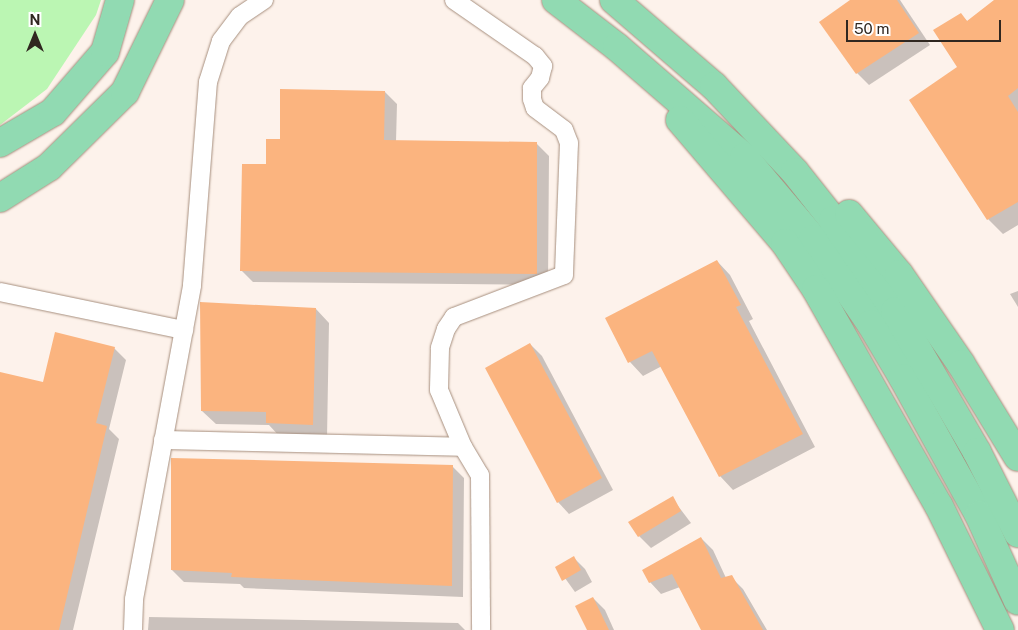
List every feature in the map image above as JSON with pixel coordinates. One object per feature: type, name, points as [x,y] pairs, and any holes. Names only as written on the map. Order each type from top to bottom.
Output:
[{"type":"highway","points":[[0,143],[53,112],[105,52],[120,0]]},
{"type":"highway","points":[[0,198],[49,167],[125,92],[170,0]]},
{"type":"highway","points":[[556,0],[617,47],[744,157],[813,239],[871,324],[903,378],[979,515],[1018,600]]},
{"type":"highway","points":[[614,0],[681,56],[735,108],[828,191],[899,274],[961,364],[1018,457]]},
{"type":"highway","points":[[617,47],[745,194],[785,243],[816,289],[939,506],[1000,630]]},
{"type":"highway","points":[[735,108],[795,172],[867,268],[977,452],[1018,533]]},
{"type":"street","points":[[133,630],[134,599],[192,285],[208,82],[221,41],[240,16],[264,0]]},
{"type":"street","points":[[454,0],[535,56],[543,66],[540,78],[532,88],[532,99],[535,108],[564,130],[569,142],[564,275],[454,317],[446,329],[440,348],[439,390],[463,447],[480,475],[481,630]]},
{"type":"street","points":[[0,292],[184,330]]},
{"type":"street","points":[[162,440],[463,447]]},
{"type":"green space","points":[[0,0],[101,0],[96,15],[47,89],[0,125]]},
{"type":"building","points":[[850,0],[897,0],[919,33],[856,74],[819,22]]},
{"type":"building","points":[[994,0],[1018,0],[1018,88],[1008,96],[1018,112],[1018,202],[987,220],[909,100],[957,67],[933,30],[961,13],[967,21]]},
{"type":"building","points":[[280,89],[385,91],[384,140],[537,142],[537,274],[240,271],[242,164],[266,164],[266,139],[280,139]]},
{"type":"building","points":[[717,260],[741,305],[736,307],[803,434],[719,477],[652,351],[628,363],[605,318]]},
{"type":"building","points":[[200,302],[316,308],[313,425],[266,423],[266,412],[201,411]]},
{"type":"building","points":[[55,332],[115,347],[96,423],[107,426],[59,630],[0,630],[0,372],[43,382]]},
{"type":"building","points":[[530,343],[602,478],[557,503],[485,368]]},
{"type":"building","points":[[171,458],[453,465],[452,586],[231,577],[232,573],[171,570]]},
{"type":"building","points":[[673,496],[681,511],[638,537],[628,522]]},
{"type":"building","points":[[701,537],[721,578],[732,575],[763,630],[701,630],[672,574],[649,583],[642,570]]},
{"type":"building","points":[[574,556],[581,570],[562,581],[555,567]]},
{"type":"building","points":[[593,597],[609,630],[587,630],[575,606]]}]
